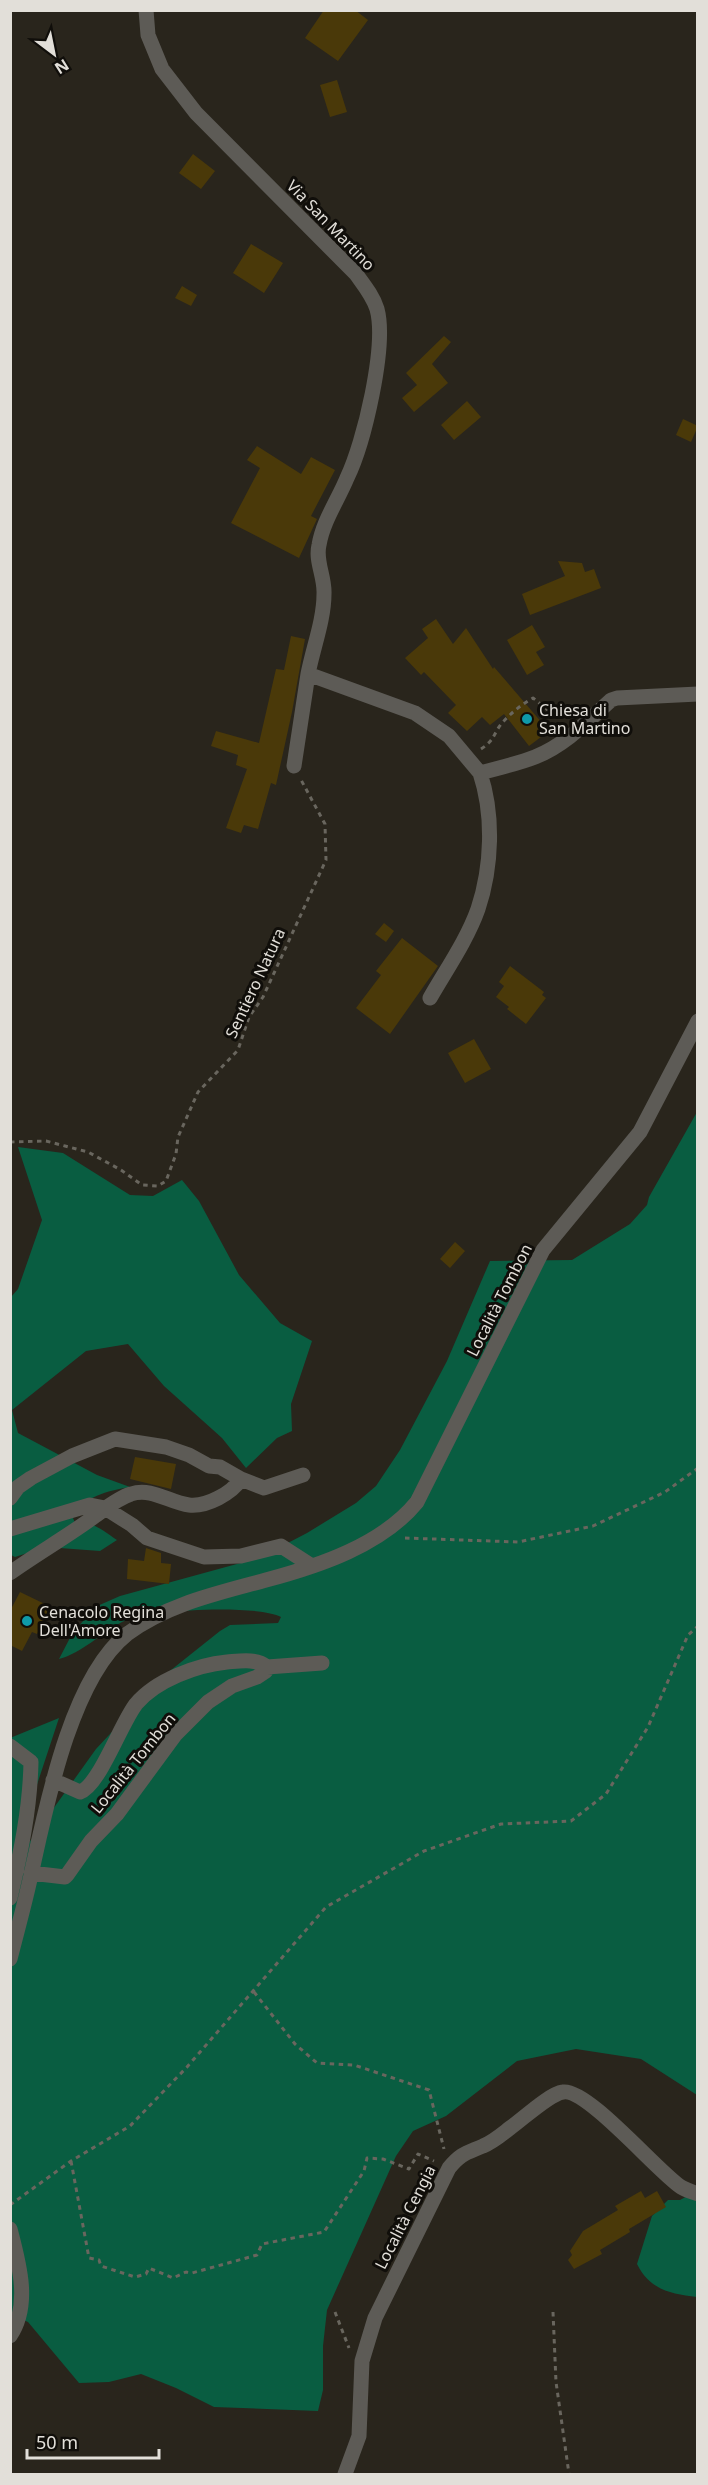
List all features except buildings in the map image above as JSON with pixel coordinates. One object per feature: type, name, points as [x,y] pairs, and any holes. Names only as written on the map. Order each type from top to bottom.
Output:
[{"type":"street","name":"Via San Martino","points":[[146,10],[148,35],[162,69],[196,113],[356,274],[371,294],[377,310],[379,327],[377,361],[369,405],[348,477],[335,501],[318,545],[318,560],[324,579],[324,598],[308,674],[294,766]]},
{"type":"street","points":[[308,674],[415,713],[449,736],[480,773],[487,795],[489,839],[483,889],[477,911],[430,998]]},
{"type":"street","points":[[480,773],[536,757],[551,749],[566,740],[610,700],[698,694]]},
{"type":"street","name":"Località Tombon","points":[[10,1959],[52,1780],[92,1678],[109,1652],[128,1634],[193,1600],[312,1566],[377,1536],[404,1517],[417,1502],[543,1250],[640,1132],[698,1021]]},
{"type":"street","points":[[10,1498],[18,1487],[31,1478],[72,1456],[115,1439],[166,1448],[189,1455],[209,1466],[220,1467],[264,1488],[303,1475]]},
{"type":"street","points":[[10,1573],[105,1508],[131,1494],[145,1493],[169,1497],[189,1505],[200,1504],[219,1497],[237,1486],[241,1479]]},
{"type":"street","points":[[10,1529],[90,1505],[105,1508],[132,1525],[147,1539],[204,1557],[241,1556],[281,1546],[312,1566]]},
{"type":"street","name":"Località Tombon","points":[[52,1780],[80,1792],[86,1790],[93,1783],[123,1724],[137,1703],[164,1682],[217,1664],[246,1661],[262,1663],[267,1667],[322,1663]]},
{"type":"street","name":"Località Tombon","points":[[31,1873],[65,1877],[91,1842],[117,1814],[176,1735],[208,1702],[232,1686],[257,1677],[266,1671],[267,1667]]},
{"type":"street","points":[[10,1746],[31,1762],[32,1779],[25,1834],[10,1898]]},
{"type":"street","name":"Località Cengia","points":[[345,2475],[359,2436],[362,2361],[375,2318],[457,2158],[467,2151],[496,2139],[555,2095],[568,2092],[580,2098],[613,2124],[680,2186],[698,2194]]},
{"type":"street","points":[[10,2229],[17,2253],[23,2300],[17,2327],[10,2336]]},
{"type":"path","points":[[467,758],[492,742],[503,722],[521,705],[533,698],[554,715],[573,710],[599,710]]},
{"type":"path","name":"Sentiero Natura","points":[[10,1142],[46,1142],[88,1152],[121,1170],[142,1185],[158,1186],[166,1181],[176,1154],[178,1137],[198,1092],[237,1050],[249,1017],[262,997],[326,860],[326,824],[294,766]]},
{"type":"path","points":[[377,1536],[518,1542],[593,1526],[665,1492],[698,1468]]},
{"type":"path","points":[[10,2205],[71,2161],[130,2126],[187,2067],[326,1907],[424,1851],[501,1824],[571,1821],[606,1794],[648,1727],[688,1635],[698,1626]]},
{"type":"path","points":[[254,1991],[295,2044],[317,2063],[354,2065],[429,2090],[450,2168]]},
{"type":"path","points":[[71,2161],[88,2258],[99,2260],[101,2266],[135,2277],[146,2274],[149,2268],[173,2278],[186,2272],[192,2273],[256,2255],[262,2244],[324,2232],[364,2171],[367,2158],[383,2158],[409,2169],[418,2154],[450,2168]]},
{"type":"path","points":[[553,2312],[556,2382],[569,2475]]},
{"type":"green space","points":[[697,1112],[697,2095],[641,2059],[576,2049],[517,2061],[446,2116],[413,2131],[396,2156],[327,2310],[323,2346],[323,2390],[318,2411],[214,2407],[141,2374],[109,2382],[79,2383],[28,2322],[11,2315],[10,1738],[59,1718],[22,1830],[28,1844],[96,1749],[166,1674],[230,1625],[278,1623],[281,1617],[249,1610],[226,1609],[154,1614],[122,1622],[84,1648],[59,1659],[72,1634],[95,1607],[120,1596],[259,1558],[307,1533],[356,1503],[376,1486],[400,1450],[447,1361],[490,1261],[572,1260],[630,1224],[647,1205],[649,1197]]},
{"type":"green space","points":[[18,1147],[63,1153],[130,1195],[153,1196],[182,1180],[199,1201],[239,1275],[280,1323],[312,1341],[291,1404],[292,1431],[277,1438],[246,1468],[222,1438],[164,1386],[128,1344],[86,1351],[12,1410],[18,1433],[97,1475],[130,1487],[97,1496],[83,1504],[73,1518],[75,1523],[92,1525],[117,1540],[100,1551],[46,1547],[15,1557],[11,1555],[11,1297],[18,1289],[42,1220]]},
{"type":"green space","points":[[697,2191],[697,2297],[662,2289],[648,2280],[637,2264],[652,2216],[668,2200],[680,2200]]},
{"type":"place","name":"Chiesa di San Martino","points":[[527,719]]},
{"type":"place","name":"Cenacolo Regina Dell'Amore","points":[[27,1621]]}]
